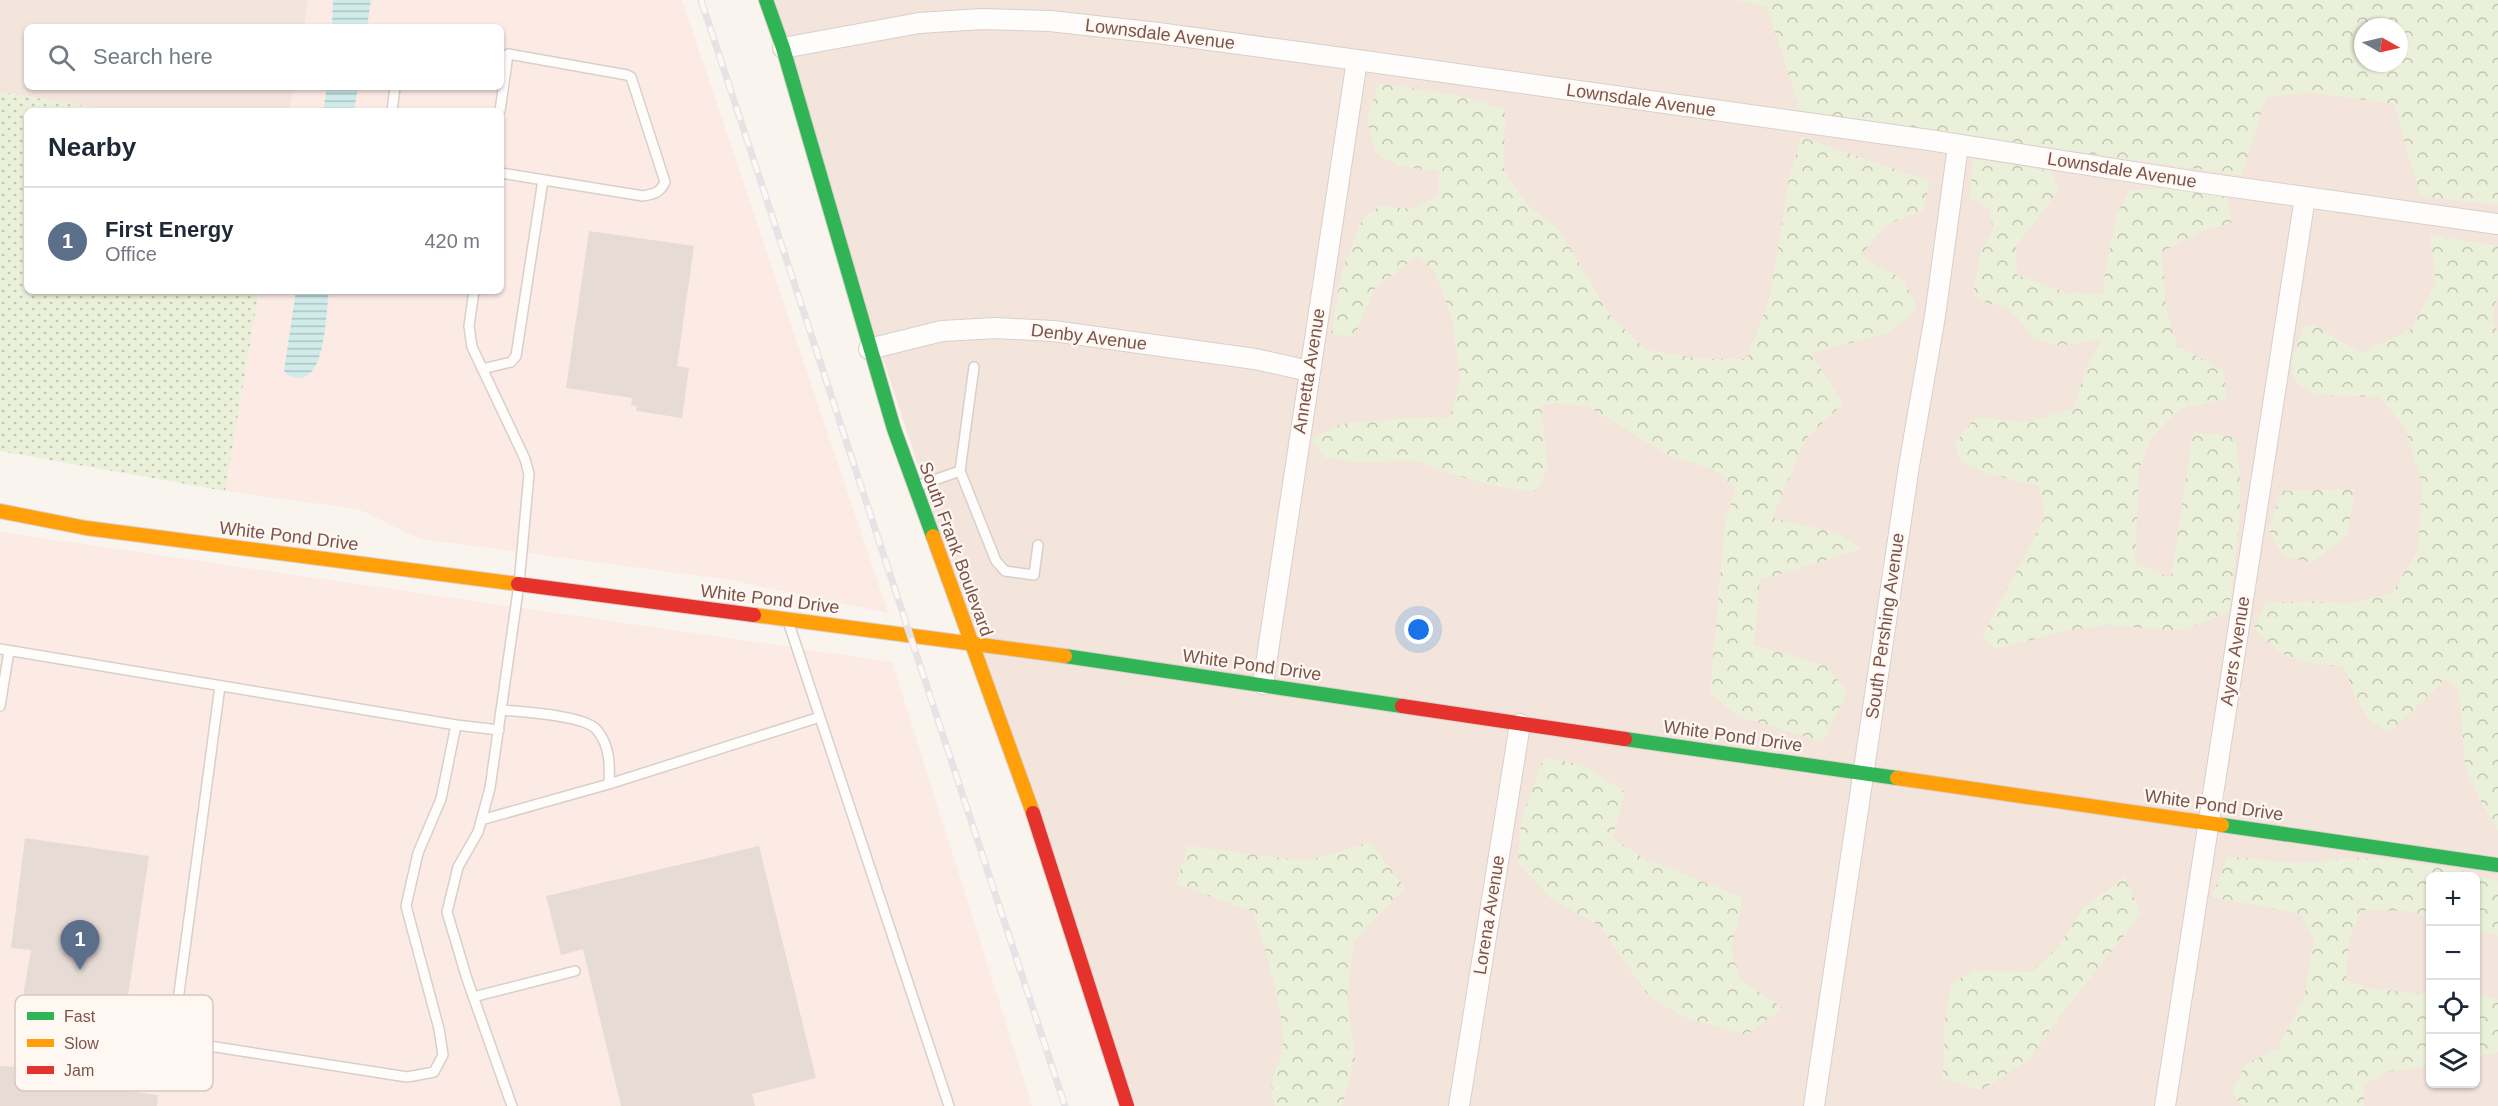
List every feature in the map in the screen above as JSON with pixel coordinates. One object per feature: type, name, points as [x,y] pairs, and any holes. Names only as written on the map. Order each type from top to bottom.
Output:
[{"type":"street","name":"South Frank Boulevard","points":[[766,0],[783,48],[869,348],[914,487],[1036,821],[1127,1106]]},
{"type":"street","name":"Lownsdale Avenue","points":[[783,48],[919,23],[982,19],[1050,21],[1158,33],[1929,140],[2498,224]]},
{"type":"street","name":"Annetta Avenue","points":[[1263,684],[1357,60]]},
{"type":"street","name":"South Pershing Avenue","points":[[1814,1106],[1905,489],[1935,316],[1958,146]]},
{"type":"street","name":"Ayers Avenue","points":[[2165,1106],[2305,197]]},
{"type":"street","name":"Denby Avenue","points":[[869,348],[942,331],[996,328],[1042,330],[1255,360],[1309,371]]},
{"type":"street","name":"White Pond Drive","points":[[0,511],[86,528],[788,619],[1263,684],[1520,724],[2498,865]]},
{"type":"street","name":"Lorena Avenue","points":[[1459,1106],[1520,724]]},
{"type":"lane","points":[[504,174],[643,196],[656,194],[662,190],[664,182],[632,77],[505,53]]},
{"type":"lane","points":[[392,108],[395,90]]},
{"type":"lane","points":[[500,108],[502,90]]},
{"type":"lane","points":[[482,369],[511,362],[516,356],[543,180]]},
{"type":"lane","points":[[471,294],[469,326],[472,347],[525,459],[529,474],[519,584],[490,788],[478,831],[458,867],[447,912],[473,997],[512,1106]]},
{"type":"lane","points":[[974,367],[960,471],[996,561],[1005,571],[1034,575],[1038,545]]},
{"type":"lane","points":[[914,487],[960,471]]},
{"type":"lane","points":[[788,619],[949,1106]]},
{"type":"lane","points":[[0,706],[5,650],[456,725],[499,730]]},
{"type":"lane","points":[[178,995],[220,686]]},
{"type":"lane","points":[[501,710],[571,718],[596,728],[607,747],[609,784]]},
{"type":"lane","points":[[481,820],[609,784],[820,717]]},
{"type":"lane","points":[[213,1047],[407,1077],[434,1072],[443,1055],[439,1029],[406,906],[418,853],[441,799],[456,725]]},
{"type":"lane","points":[[473,997],[575,970]]},
{"type":"shaded area","points":[[0,0],[308,0],[304,24],[24,24],[24,90],[293,90],[290,108],[97,108],[0,92]]},
{"type":"shaded area","points":[[308,0],[682,0],[888,613],[731,580],[420,539],[358,509],[225,491],[258,294],[504,294],[504,108],[290,108],[293,90],[504,90],[504,24],[304,24]]},
{"type":"shaded area","points":[[766,0],[2498,0],[2498,1106],[1127,1106]]},
{"type":"shaded area","points":[[0,532],[892,662],[1032,1106],[0,1106]]},
{"type":"green space","points":[[1735,0],[2498,0],[2498,205],[2420,196],[2394,104],[2307,92],[2266,98],[2242,175],[1801,113],[1767,7]]},
{"type":"green space","points":[[1379,83],[1459,96],[1505,109],[1504,171],[1528,205],[1560,231],[1610,315],[1646,350],[1703,359],[1747,359],[1770,296],[1789,179],[1801,137],[1930,181],[1923,211],[1890,223],[1860,255],[1904,280],[1917,308],[1889,333],[1811,353],[1843,404],[1806,438],[1772,518],[1838,533],[1862,549],[1760,580],[1754,645],[1827,666],[1847,692],[1823,742],[1737,716],[1710,692],[1725,523],[1736,489],[1715,470],[1666,454],[1589,407],[1557,403],[1541,406],[1548,469],[1536,491],[1498,487],[1452,474],[1415,460],[1361,462],[1325,458],[1311,439],[1341,424],[1395,419],[1450,418],[1460,377],[1452,319],[1435,272],[1418,256],[1374,289],[1354,337],[1331,334],[1342,270],[1364,216],[1380,206],[1412,209],[1439,195],[1439,171],[1400,166],[1376,154],[1367,119]]},
{"type":"green space","points":[[0,92],[97,108],[24,108],[24,294],[258,294],[225,491],[0,451]]},
{"type":"green space","points":[[1973,159],[2052,171],[2059,190],[2016,246],[2017,275],[2064,292],[2103,294],[2117,214],[2130,190],[2192,187],[2226,195],[2233,222],[2197,233],[2162,252],[2166,308],[2178,346],[2224,371],[2226,399],[2180,409],[2152,436],[2139,470],[2135,563],[2171,578],[2193,432],[2235,437],[2240,502],[2229,612],[2182,631],[2107,625],[2067,631],[1995,649],[1982,637],[2045,517],[2039,486],[1989,474],[1961,462],[1954,444],[1976,417],[2028,422],[2073,409],[2086,369],[2101,339],[2060,346],[2033,338],[2019,319],[2005,307],[1987,303],[1973,295],[1980,253],[1993,230],[1989,209],[1970,197]]},
{"type":"green space","points":[[2430,235],[2498,246],[2498,294],[2492,321],[2498,332],[2498,831],[2479,798],[2465,765],[2459,691],[2445,679],[2390,733],[2369,720],[2355,696],[2344,667],[2294,659],[2275,648],[2254,628],[2266,603],[2308,601],[2350,604],[2392,593],[2418,550],[2422,483],[2405,428],[2379,396],[2324,395],[2310,391],[2300,385],[2293,376],[2292,362],[2304,326],[2314,325],[2362,353],[2411,329],[2436,283]]},
{"type":"green space","points":[[2355,489],[2347,536],[2311,563],[2282,555],[2268,528],[2283,491]]},
{"type":"green space","points":[[1544,757],[1585,766],[1625,792],[1612,838],[1646,859],[1743,898],[1731,950],[1741,980],[1783,1008],[1746,1035],[1689,1019],[1650,998],[1600,926],[1550,898],[1518,863],[1521,821]]},
{"type":"green space","points":[[1370,842],[1405,888],[1354,941],[1347,996],[1355,1059],[1342,1106],[1275,1106],[1272,1096],[1273,1078],[1281,1056],[1283,1039],[1272,975],[1254,912],[1176,884],[1188,846],[1306,861]]},
{"type":"green space","points":[[2227,857],[2296,863],[2352,858],[2389,860],[2426,864],[2464,872],[2426,872],[2426,917],[2410,911],[2361,910],[2349,940],[2346,980],[2368,988],[2426,995],[2426,1067],[2391,1071],[2364,1084],[2364,1106],[2242,1106],[2232,1092],[2246,1064],[2277,1049],[2304,998],[2314,940],[2301,914],[2212,897]]},
{"type":"green space","points":[[2480,876],[2498,881],[2498,936],[2480,932]]},
{"type":"green space","points":[[2125,877],[2141,914],[2057,1020],[2029,1060],[1981,1090],[1943,1079],[1944,1027],[1951,983],[1974,971],[2032,972],[2059,946],[2083,908]]},
{"type":"green space","points":[[2480,995],[2498,1000],[2498,1052],[2480,1056]]},
{"type":"water","points":[[333,0],[371,0],[367,24],[332,24]]},
{"type":"water","points":[[326,90],[358,90],[354,108],[324,108]]},
{"type":"water","points":[[296,294],[329,294],[324,339],[317,363],[304,377],[290,376],[284,371]]},
{"type":"building","points":[[589,231],[694,246],[677,366],[689,368],[682,418],[636,411],[637,406],[631,405],[632,398],[566,388]]},
{"type":"building","points":[[25,838],[149,856],[128,995],[24,995],[31,950],[11,948]]},
{"type":"building","points":[[759,846],[816,1078],[752,1094],[755,1106],[621,1106],[583,949],[561,955],[546,896]]},
{"type":"building","points":[[0,1066],[15,1067],[15,1091],[129,1091],[158,1095],[157,1106],[0,1106]]},
{"type":"railway","points":[[701,0],[1065,1106]]},
{"type":"traffic: fast","points":[[766,0],[783,48],[894,429],[933,536]]},
{"type":"traffic: fast","points":[[1065,656],[1402,706]]},
{"type":"traffic: fast","points":[[1625,739],[1897,778]]},
{"type":"traffic: fast","points":[[2222,825],[2498,865]]},
{"type":"traffic: slow","points":[[0,511],[86,528],[518,584]]},
{"type":"traffic: slow","points":[[933,536],[1033,813]]},
{"type":"traffic: slow","points":[[754,615],[1065,656]]},
{"type":"traffic: slow","points":[[1897,778],[2222,825]]},
{"type":"traffic: jam","points":[[518,584],[754,615]]},
{"type":"traffic: jam","points":[[1402,706],[1625,739]]},
{"type":"traffic: jam","points":[[1033,813],[1127,1106]]},
{"type":"place","name":"First Energy","points":[[80,970]]}]
